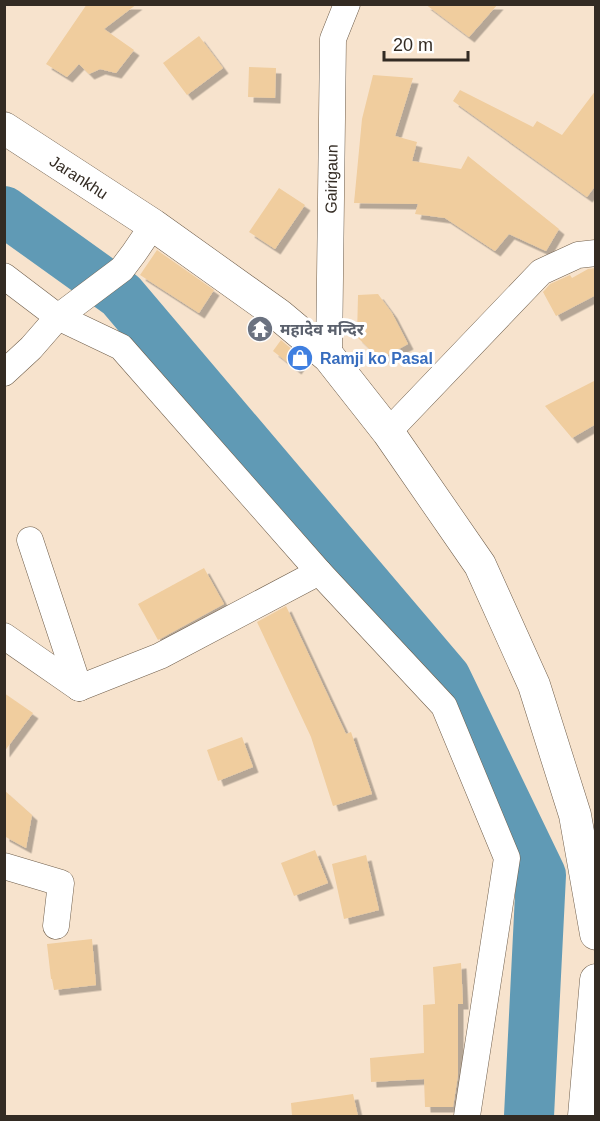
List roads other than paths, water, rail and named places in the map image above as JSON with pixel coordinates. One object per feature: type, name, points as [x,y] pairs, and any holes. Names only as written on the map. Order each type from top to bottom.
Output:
[{"type":"street","name":"Gairigaun","points":[[329,357],[333,39],[347,4]]},
{"type":"street","name":"Jarankhu","points":[[4,128],[153,225],[279,315],[329,357],[388,432],[480,565],[534,685],[575,815],[596,934]]},
{"type":"street","points":[[4,373],[31,348],[58,317],[122,269],[153,225]]},
{"type":"street","points":[[388,432],[541,272],[578,255],[596,253]]},
{"type":"street","points":[[4,276],[58,317],[121,347],[319,572],[444,706],[507,858],[467,1116]]},
{"type":"street","points":[[30,540],[79,688]]},
{"type":"street","points":[[79,688],[160,656],[319,572]]},
{"type":"street","points":[[4,636],[79,688]]},
{"type":"street","points":[[4,866],[61,883],[56,926]]},
{"type":"street","points":[[584,1116],[596,980]]},
{"type":"waterway","points":[[4,211],[121,295],[446,678],[541,875],[529,1116]]},
{"type":"place","name":"महादेव मन्दिर","points":[[260,329]]},
{"type":"place","name":"Ramji ko Pasal","points":[[300,358]]}]
